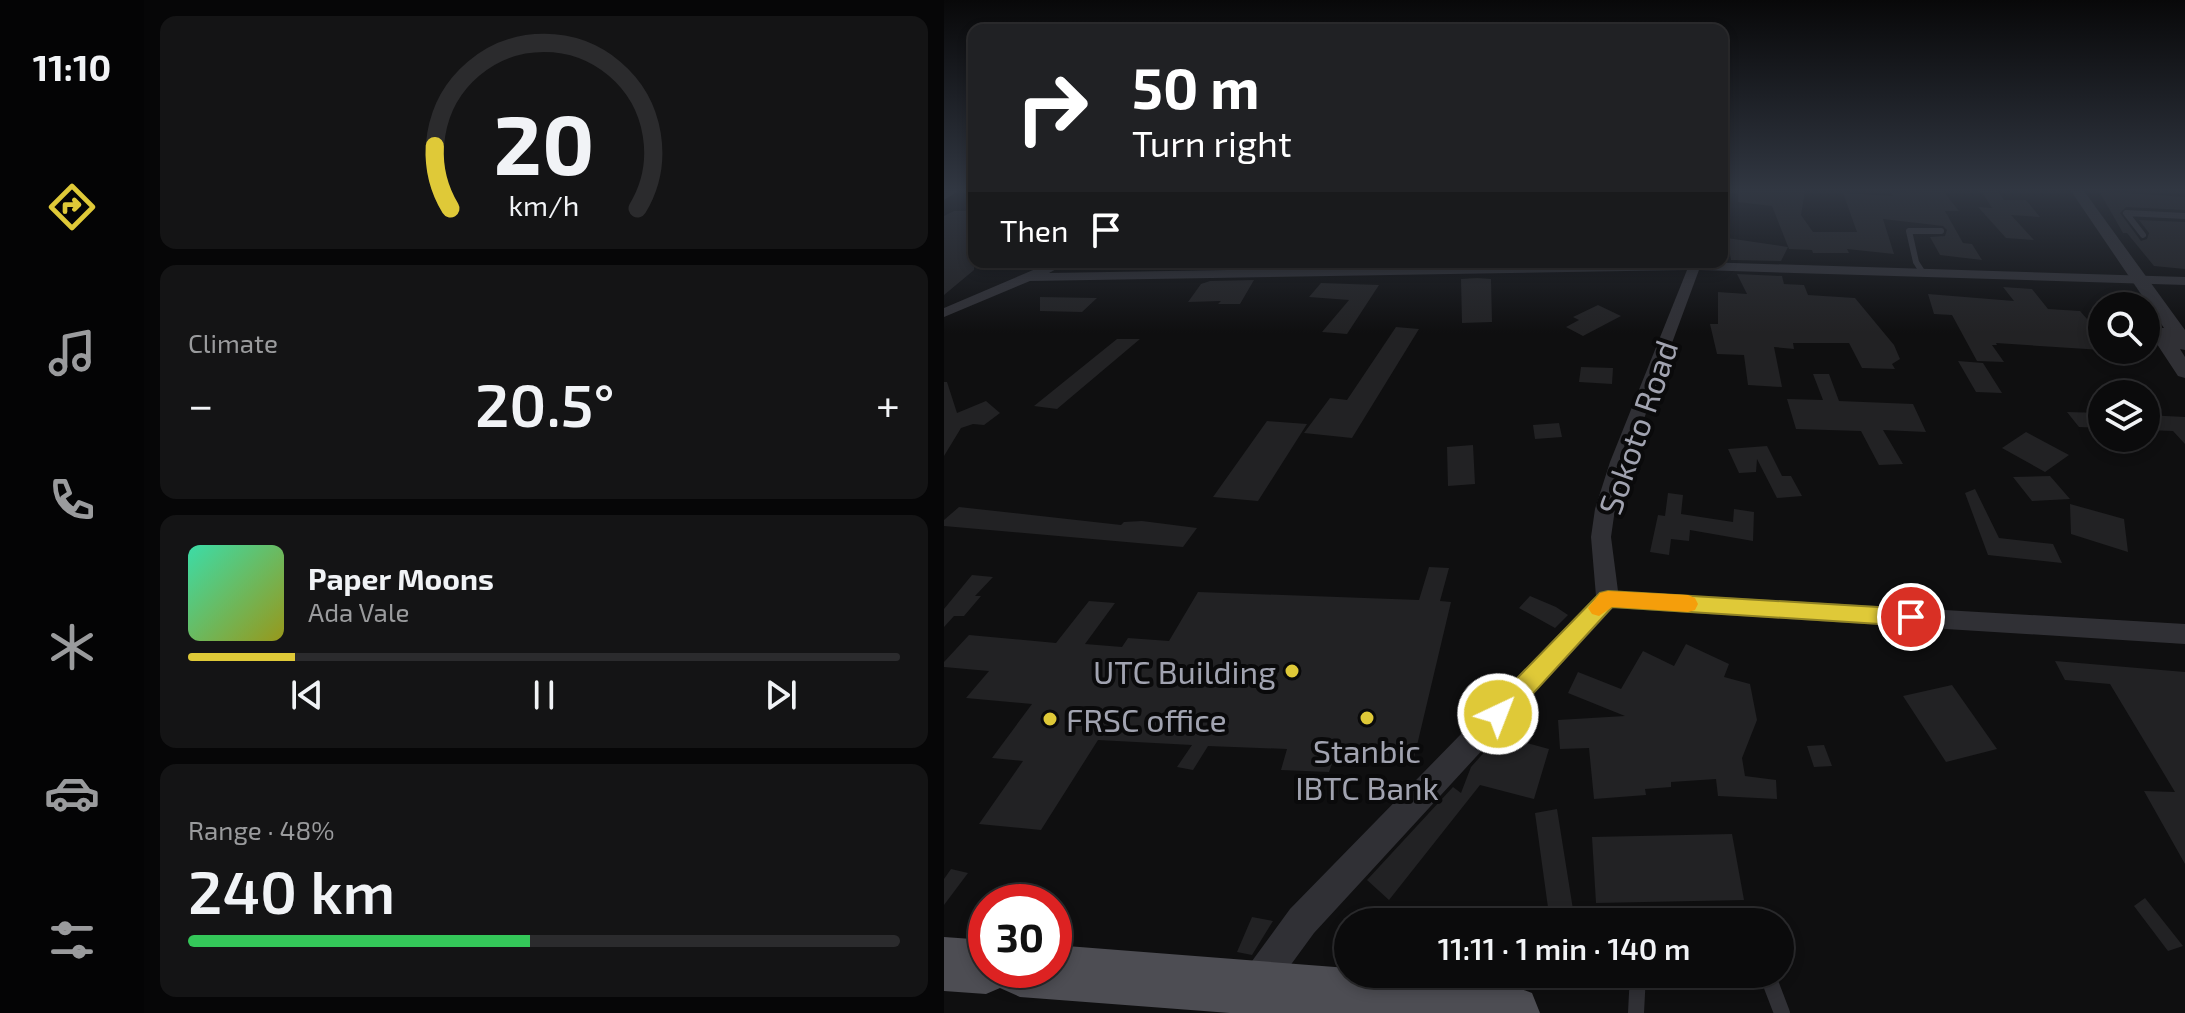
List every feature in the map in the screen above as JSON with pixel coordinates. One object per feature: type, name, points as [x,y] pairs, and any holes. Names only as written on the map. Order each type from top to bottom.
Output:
[{"type":"main road","points":[[944,964],[968,966]]},
{"type":"main road","points":[[1072,974],[1254,987],[1512,1013]]},
{"type":"street","points":[[2101,238],[2185,344]]},
{"type":"street","points":[[2107,238],[2137,292]]},
{"type":"street","points":[[1728,265],[2185,281]]},
{"type":"street","points":[[944,313],[1050,268]]},
{"type":"street","points":[[1031,277],[1491,268]]},
{"type":"street","name":"Sokoto Road","points":[[1608,599],[1601,537],[1605,509],[1619,462],[1693,268]]},
{"type":"street","points":[[2160,334],[2185,372]]},
{"type":"street","points":[[1254,987],[1302,921],[1608,599],[2185,634]]},
{"type":"lane","points":[[1911,238],[1916,262],[1923,273]]},
{"type":"lane","points":[[1636,1013],[1637,988]]},
{"type":"lane","points":[[1772,988],[1782,1013]]},
{"type":"building","points":[[944,238],[968,238],[968,268],[974,270],[944,295]]},
{"type":"building","points":[[1728,238],[1788,247],[1781,261],[1731,260]]},
{"type":"building","points":[[1785,238],[1889,238],[1894,254],[1847,249],[1849,253],[1813,253],[1812,250],[1789,249]]},
{"type":"building","points":[[1931,238],[1960,238],[1963,243],[1972,244],[1982,260],[1940,255]]},
{"type":"building","points":[[2131,238],[2141,241],[2185,238],[2185,269],[2154,266]]},
{"type":"building","points":[[1737,274],[1782,276],[1784,284],[1804,285],[1808,295],[1855,298],[1894,345],[1900,359],[1892,364],[1895,369],[1862,368],[1849,343],[1793,343],[1794,349],[1774,347],[1782,387],[1748,385],[1744,355],[1717,354],[1710,324],[1718,324],[1718,292],[1747,294]]},
{"type":"building","points":[[1461,279],[1491,279],[1492,322],[1462,323]]},
{"type":"building","points":[[1254,280],[1240,304],[1188,302],[1201,284],[1210,281]]},
{"type":"building","points":[[1321,283],[1379,285],[1347,334],[1322,332],[1349,300],[1309,297]]},
{"type":"building","points":[[2003,287],[2032,289],[2048,309],[2080,311],[2088,320],[2088,349],[1996,343],[1992,345],[2004,362],[1977,361],[1952,315],[1934,314],[1928,294],[2014,301]]},
{"type":"building","points":[[1040,297],[1097,298],[1082,312],[1040,311]]},
{"type":"building","points":[[1598,305],[1621,316],[1583,336],[1566,327],[1579,320],[1573,317]]},
{"type":"building","points":[[1396,327],[1419,329],[1352,438],[1304,433],[1330,398],[1347,400]]},
{"type":"building","points":[[1117,339],[1140,339],[1057,409],[1034,406]]},
{"type":"building","points":[[1958,361],[1983,363],[2002,393],[1976,392]]},
{"type":"building","points":[[1581,367],[1613,368],[1612,384],[1579,382]]},
{"type":"building","points":[[1813,374],[1829,374],[1839,401],[1913,404],[1926,432],[1883,430],[1903,464],[1879,465],[1861,431],[1796,429],[1787,399],[1823,400]]},
{"type":"building","points":[[944,382],[947,382],[957,413],[986,401],[1000,413],[984,425],[973,424],[961,428],[944,456]]},
{"type":"building","points":[[2067,412],[2088,413],[2088,427],[2079,427]]},
{"type":"building","points":[[2160,416],[2185,417],[2185,444],[2173,431],[2160,431]]},
{"type":"building","points":[[1267,421],[1307,424],[1258,501],[1213,497]]},
{"type":"building","points":[[1559,423],[1562,437],[1535,439],[1533,425]]},
{"type":"building","points":[[2026,432],[2069,455],[2045,472],[2002,448]]},
{"type":"building","points":[[1473,445],[1475,484],[1448,486],[1447,447]]},
{"type":"building","points":[[1767,446],[1782,476],[1791,476],[1802,496],[1777,498],[1757,459],[1756,472],[1739,473],[1728,449]]},
{"type":"building","points":[[2050,476],[2070,499],[2032,501],[2013,477]]},
{"type":"building","points":[[1975,489],[1999,538],[2053,544],[2062,563],[1988,555],[1965,493]]},
{"type":"building","points":[[1668,493],[1683,495],[1681,514],[1733,522],[1734,509],[1754,512],[1753,541],[1690,530],[1689,541],[1671,539],[1669,555],[1650,552],[1658,515],[1665,516]]},
{"type":"building","points":[[2070,504],[2124,519],[2128,552],[2071,534]]},
{"type":"building","points":[[959,507],[1121,525],[1142,521],[1197,528],[1183,547],[944,526],[944,520]]},
{"type":"building","name":"UTC Building","points":[[1429,567],[1449,568],[1440,601],[1451,602],[1414,758],[1336,753],[1329,772],[1281,770],[1287,749],[1208,746],[1193,770],[1177,767],[1192,745],[1098,740],[1041,830],[979,824],[1023,761],[992,758],[1032,704],[966,698],[989,671],[944,667],[944,662],[969,635],[1056,643],[1089,601],[1115,603],[1085,644],[1122,647],[1128,638],[1169,641],[1198,592],[1419,600]]},
{"type":"building","points":[[972,575],[993,577],[975,596],[981,596],[964,616],[954,616],[944,627],[944,609]]},
{"type":"building","points":[[1530,596],[1568,615],[1555,628],[1519,608]]},
{"type":"building","points":[[1686,644],[1729,664],[1724,677],[1750,684],[1757,720],[1742,758],[1745,776],[1776,780],[1777,799],[1718,796],[1716,779],[1671,782],[1671,787],[1645,789],[1646,795],[1594,799],[1589,748],[1560,749],[1558,720],[1625,716],[1568,693],[1578,672],[1621,689],[1643,651],[1674,666]]},
{"type":"building","points":[[2055,661],[2185,672],[2185,864],[2144,791],[2175,792],[2110,684],[2065,680]]},
{"type":"building","points":[[1952,685],[1997,749],[1946,762],[1903,696]]},
{"type":"building","points":[[1516,740],[1549,749],[1534,799],[1480,785],[1389,900],[1367,880],[1453,787],[1461,793],[1471,767],[1489,747],[1511,753]]},
{"type":"building","points":[[1824,745],[1832,766],[1814,767],[1807,746]]},
{"type":"building","points":[[1557,809],[1573,908],[1548,908],[1535,813]]},
{"type":"building","points":[[1732,834],[1744,900],[1596,903],[1592,837]]},
{"type":"building","points":[[951,869],[968,873],[944,905],[944,879]]},
{"type":"building","points":[[2145,898],[2183,946],[2168,951],[2134,906]]},
{"type":"building","points":[[1252,917],[1273,921],[1252,955],[1237,952]]},
{"type":"slow traffic","points":[[1599,608],[1608,599],[1688,604]]},
{"type":"place","name":"UTC Building","points":[[1292,671]]},
{"type":"place","name":"Stanbic IBTC Bank","points":[[1367,718]]},
{"type":"place","name":"FRSC office","points":[[1050,719]]},
{"type":"route","points":[[1498,714],[1608,599],[1911,617]]}]
